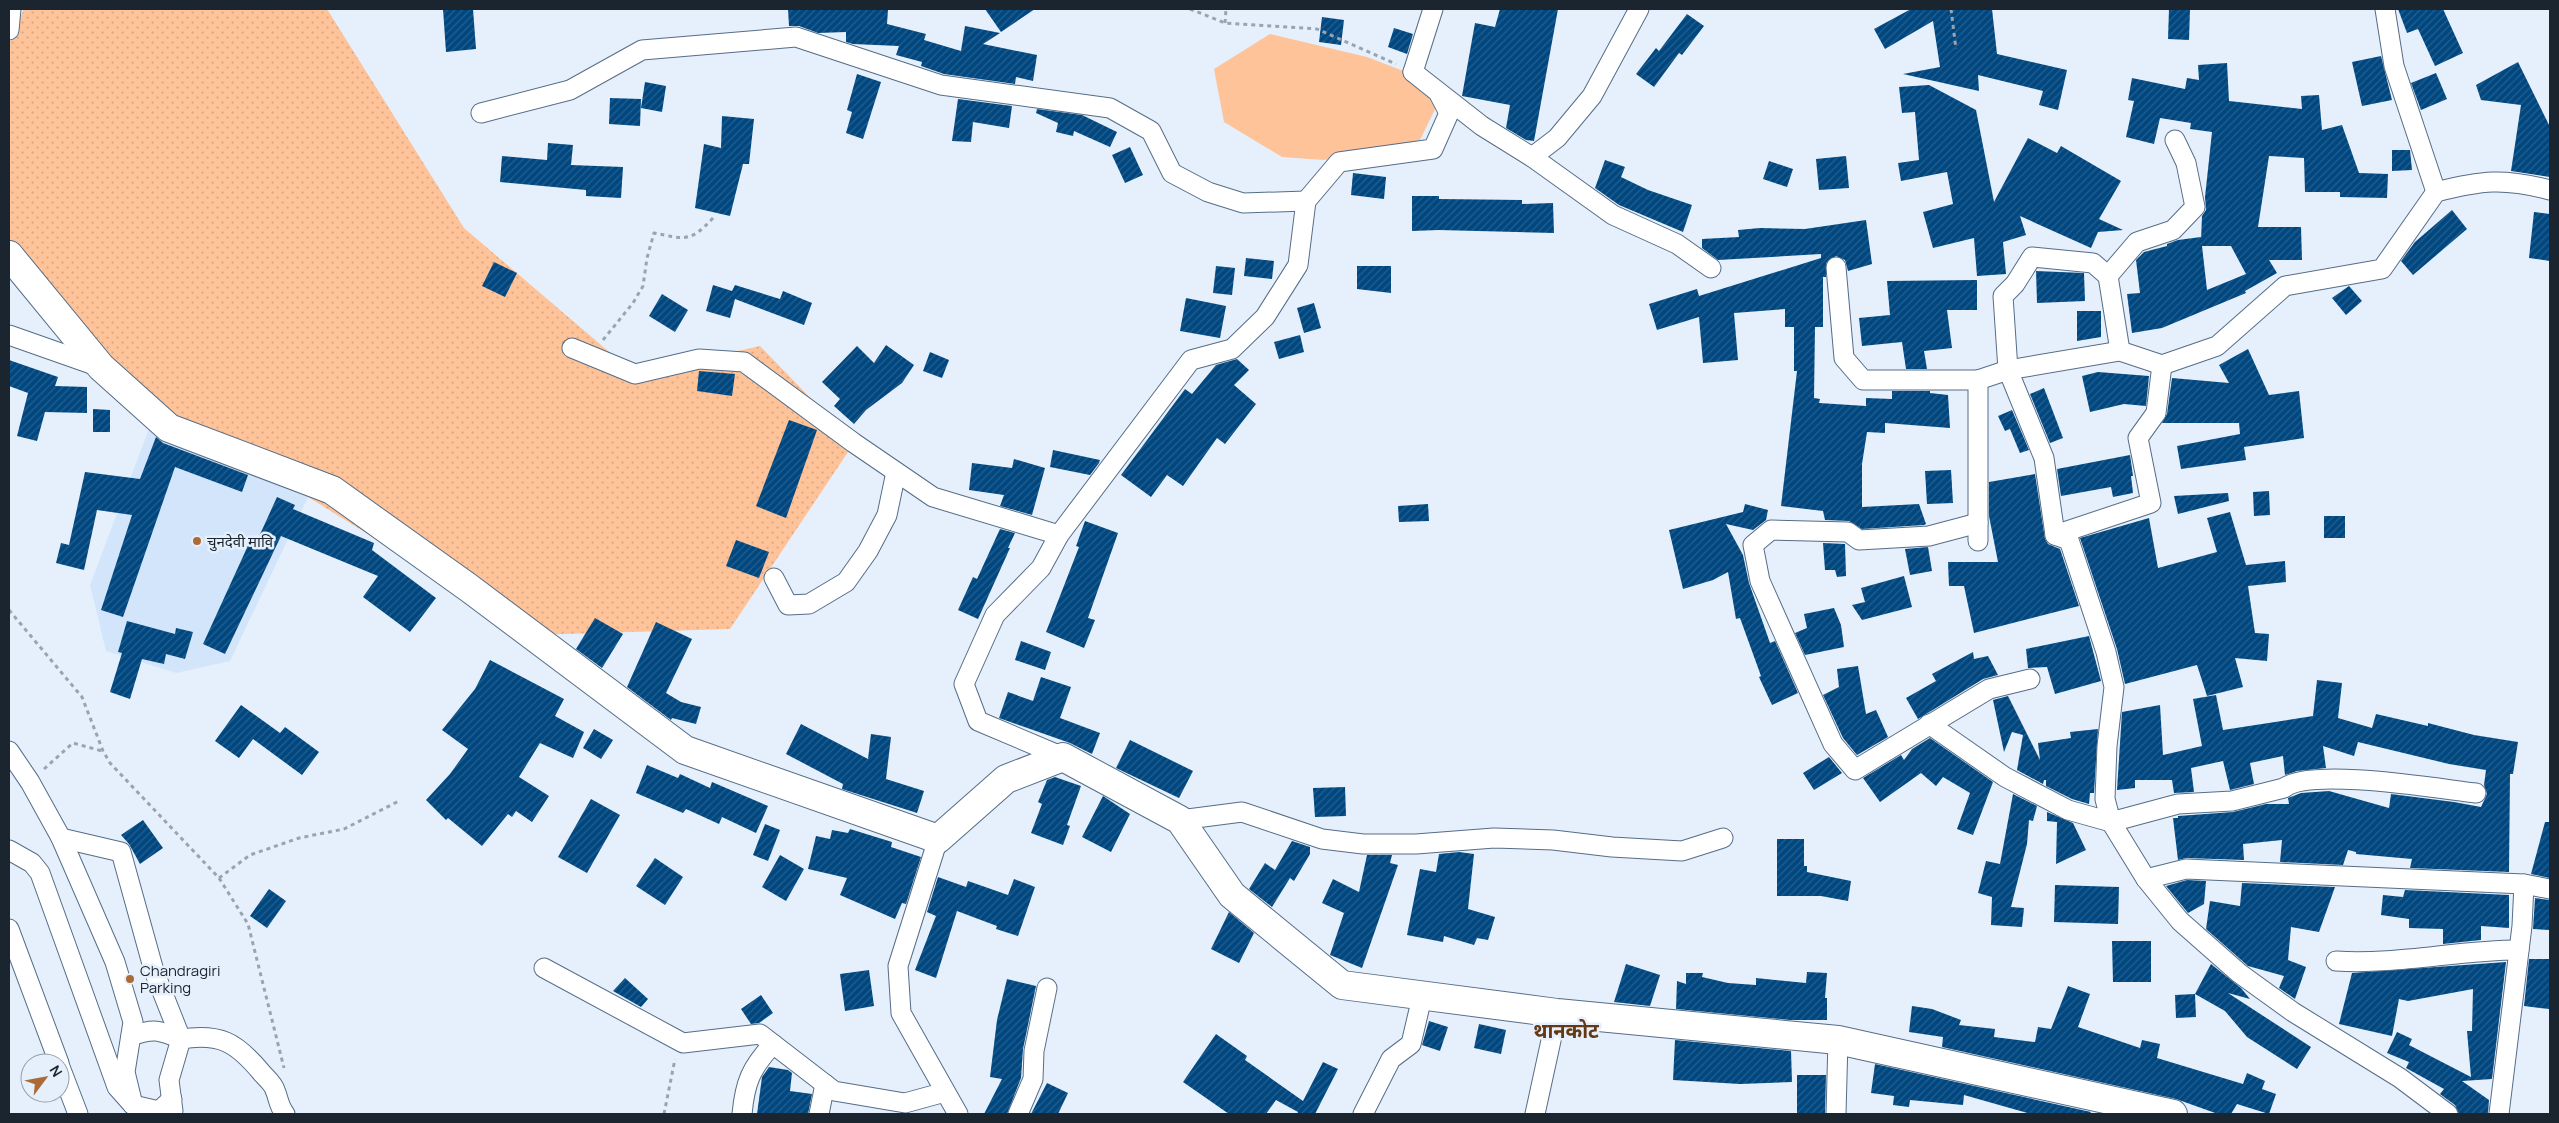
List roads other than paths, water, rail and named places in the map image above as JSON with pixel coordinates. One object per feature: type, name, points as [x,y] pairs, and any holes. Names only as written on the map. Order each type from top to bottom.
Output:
[{"type":"street","points":[[9,30],[11,9]]},
{"type":"street","points":[[1412,72],[1433,9]]},
{"type":"street","points":[[1532,157],[1557,138],[1592,96],[1639,9]]},
{"type":"street","points":[[2384,9],[2394,66],[2436,192]]},
{"type":"street","points":[[481,113],[570,90],[642,50],[796,37],[941,84],[1110,108],[1151,130],[1172,173],[1208,192],[1243,203],[1306,201]]},
{"type":"street","points":[[1412,72],[1482,126],[1532,157],[1613,215],[1677,244],[1711,268]]},
{"type":"street","points":[[1412,72],[1438,92],[1449,113],[1432,149],[1339,162],[1306,201],[1298,266],[1264,317],[1232,349],[1191,360],[1059,534],[1040,568],[995,615],[964,684],[978,721],[1063,757],[1180,820],[1232,895],[1342,985],[1422,997],[1557,1013],[1838,1040],[2173,1114]]},
{"type":"street","points":[[2108,276],[2137,242],[2173,230],[2195,206],[2186,162],[2175,140]]},
{"type":"street","points":[[1836,266],[1844,358],[1863,380],[1978,380],[2008,370],[2120,352],[2162,365],[2217,346],[2285,286],[2382,269],[2436,192],[2478,181],[2522,183],[2550,190]]},
{"type":"street","points":[[9,255],[101,367],[169,428],[332,490],[469,588],[685,750],[938,839]]},
{"type":"street","points":[[2056,535],[2044,458],[2008,370],[2003,296],[2014,284],[2032,257],[2093,262],[2108,276],[2120,352]]},
{"type":"street","points":[[9,335],[101,367]]},
{"type":"street","points":[[572,348],[635,374],[699,359],[744,362],[933,497],[1059,534]]},
{"type":"street","points":[[2056,535],[2151,503],[2138,438],[2156,413],[2162,365]]},
{"type":"street","points":[[1978,380],[1978,532],[1859,540],[1848,532],[1771,530],[1753,545],[1760,581],[1832,744],[1855,770],[1989,689],[2030,679]]},
{"type":"street","points":[[774,578],[788,604],[809,604],[846,582],[868,551],[887,515],[896,472]]},
{"type":"street","points":[[2056,535],[2069,540],[2106,652],[2114,688],[2107,746],[2105,799],[2111,822],[2146,879],[2180,922],[2239,973],[2292,1012],[2400,1078],[2448,1114]]},
{"type":"street","points":[[1929,724],[2013,782],[2068,810],[2111,822],[2178,804],[2232,801],[2284,788],[2290,783],[2317,780],[2421,785],[2476,793]]},
{"type":"street","points":[[9,751],[30,782],[61,838],[115,962],[133,1022],[125,1072],[133,1105]]},
{"type":"street","points":[[958,1114],[902,1013],[898,966],[938,839],[1006,779],[1063,757]]},
{"type":"street","points":[[1180,820],[1242,812],[1322,839],[1363,844],[1416,844],[1494,838],[1553,840],[1612,847],[1682,851],[1723,838]]},
{"type":"street","points":[[9,850],[32,863],[40,873],[117,1087],[133,1105],[159,1111],[172,1107],[169,1080],[181,1039],[154,971],[122,852],[61,838]]},
{"type":"street","points":[[2146,879],[2186,869],[2524,884],[2550,889]]},
{"type":"street","points":[[2499,1114],[2519,950],[2524,884]]},
{"type":"street","points":[[9,929],[54,1053]]},
{"type":"street","points":[[2336,961],[2367,963],[2482,950],[2519,950]]},
{"type":"street","points":[[544,968],[683,1043],[760,1034],[834,1091],[905,1103],[945,1092]]},
{"type":"street","points":[[1018,1114],[1033,1078],[1034,1051],[1048,988]]},
{"type":"street","points":[[1363,1114],[1390,1060],[1411,1044],[1422,997]]},
{"type":"street","points":[[1535,1114],[1557,1013]]},
{"type":"street","points":[[131,1036],[154,1030],[181,1039],[199,1036],[222,1040],[244,1051],[275,1088],[278,1106],[284,1114]]},
{"type":"street","points":[[1836,1114],[1838,1040]]},
{"type":"street","points":[[742,1114],[746,1081],[758,1061],[773,1044]]},
{"type":"street","points":[[819,1114],[825,1084]]},
{"type":"street","points":[[70,1093],[78,1114]]},
{"type":"place","name":"चुनदेवी मावि","points":[[197,541]]},
{"type":"place","name":"Chandragiri Parking","points":[[130,979]]},
{"type":"district","name":"थानकोट","points":[[1566,1030]]}]
